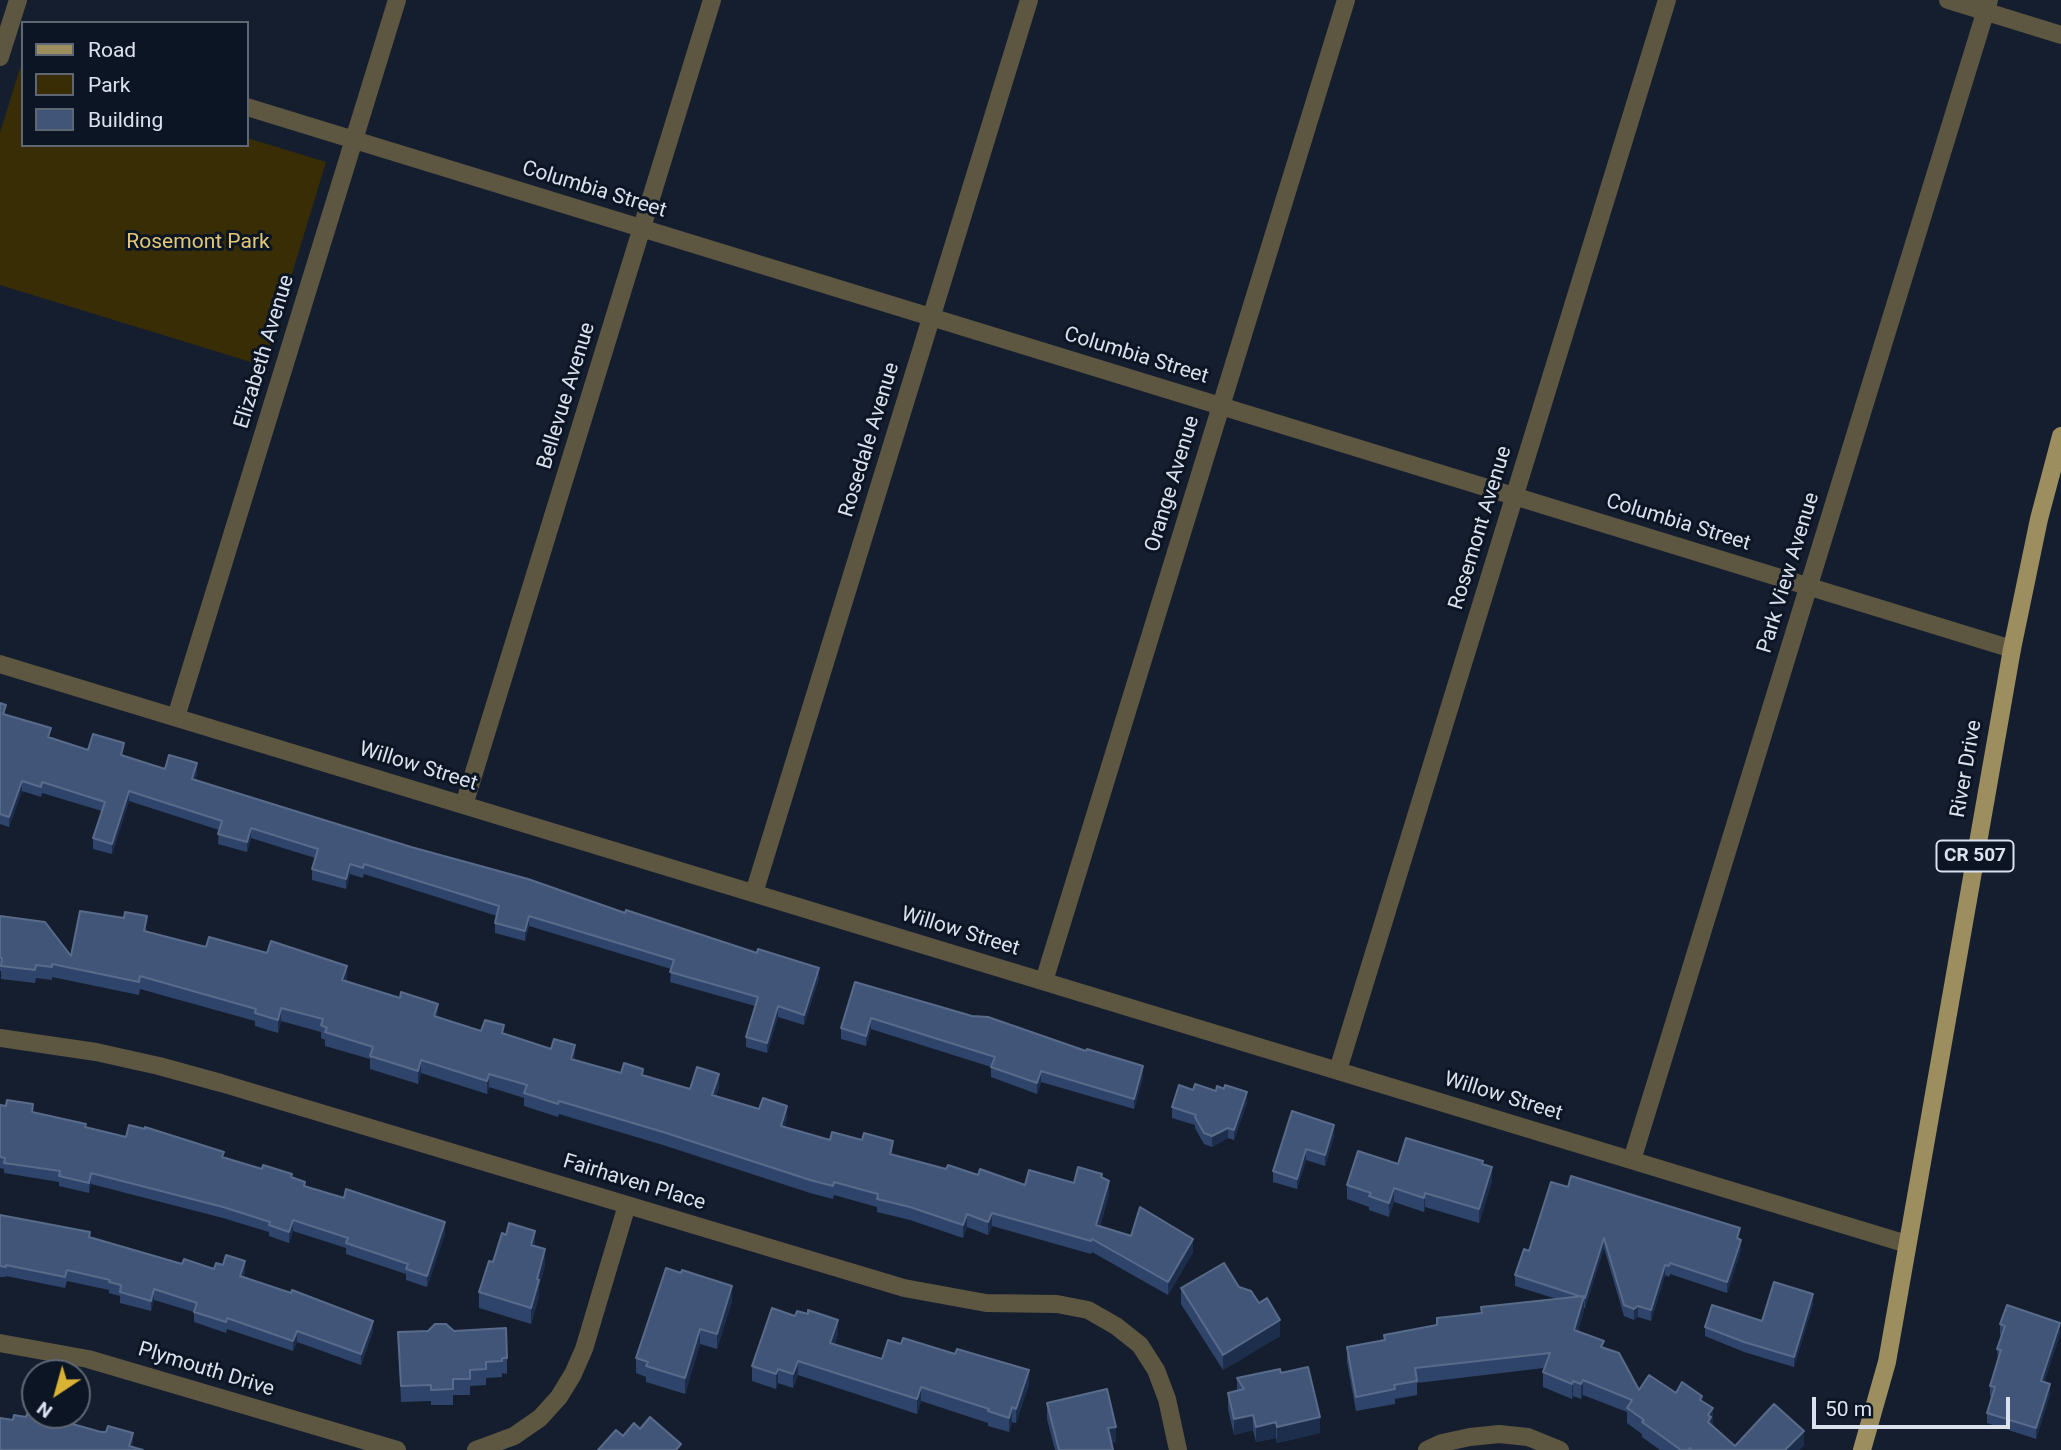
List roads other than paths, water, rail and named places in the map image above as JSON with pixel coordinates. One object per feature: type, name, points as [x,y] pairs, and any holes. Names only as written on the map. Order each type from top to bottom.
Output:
[{"type":"main road","name":"River Drive","points":[[1862,1450],[1887,1362],[2012,649],[2039,519],[2061,436]]},
{"type":"street","points":[[0,57],[15,35],[18,0]]},
{"type":"street","name":"Elizabeth Avenue","points":[[176,717],[397,0]]},
{"type":"street","name":"Bellevue Avenue","points":[[464,805],[712,0]]},
{"type":"street","name":"Rosedale Avenue","points":[[754,893],[1029,0]]},
{"type":"street","name":"Orange Avenue","points":[[1044,981],[1346,0]]},
{"type":"street","name":"Rosemont Avenue","points":[[1338,1070],[1667,0]]},
{"type":"street","points":[[1948,0],[1987,6],[2061,35]]},
{"type":"street","name":"Park View Avenue","points":[[1632,1160],[1987,6]]},
{"type":"street","name":"Columbia Street","points":[[248,107],[2012,649]]},
{"type":"street","name":"Willow Street","points":[[0,664],[1907,1244]]},
{"type":"street","name":"Fairhaven Place","points":[[0,1038],[96,1052],[159,1066],[904,1288],[986,1303],[1057,1304],[1088,1310],[1116,1326],[1140,1345],[1156,1370],[1167,1399],[1178,1450]]},
{"type":"street","points":[[476,1450],[514,1436],[540,1418],[559,1397],[584,1349],[627,1205]]},
{"type":"street","name":"Plymouth Drive","points":[[0,1343],[88,1359],[397,1450]]},
{"type":"street","points":[[1427,1450],[1442,1443],[1499,1434],[1528,1437],[1560,1450]]},
{"type":"park label","name":"Rosemont Park","points":[[198,243]]}]
